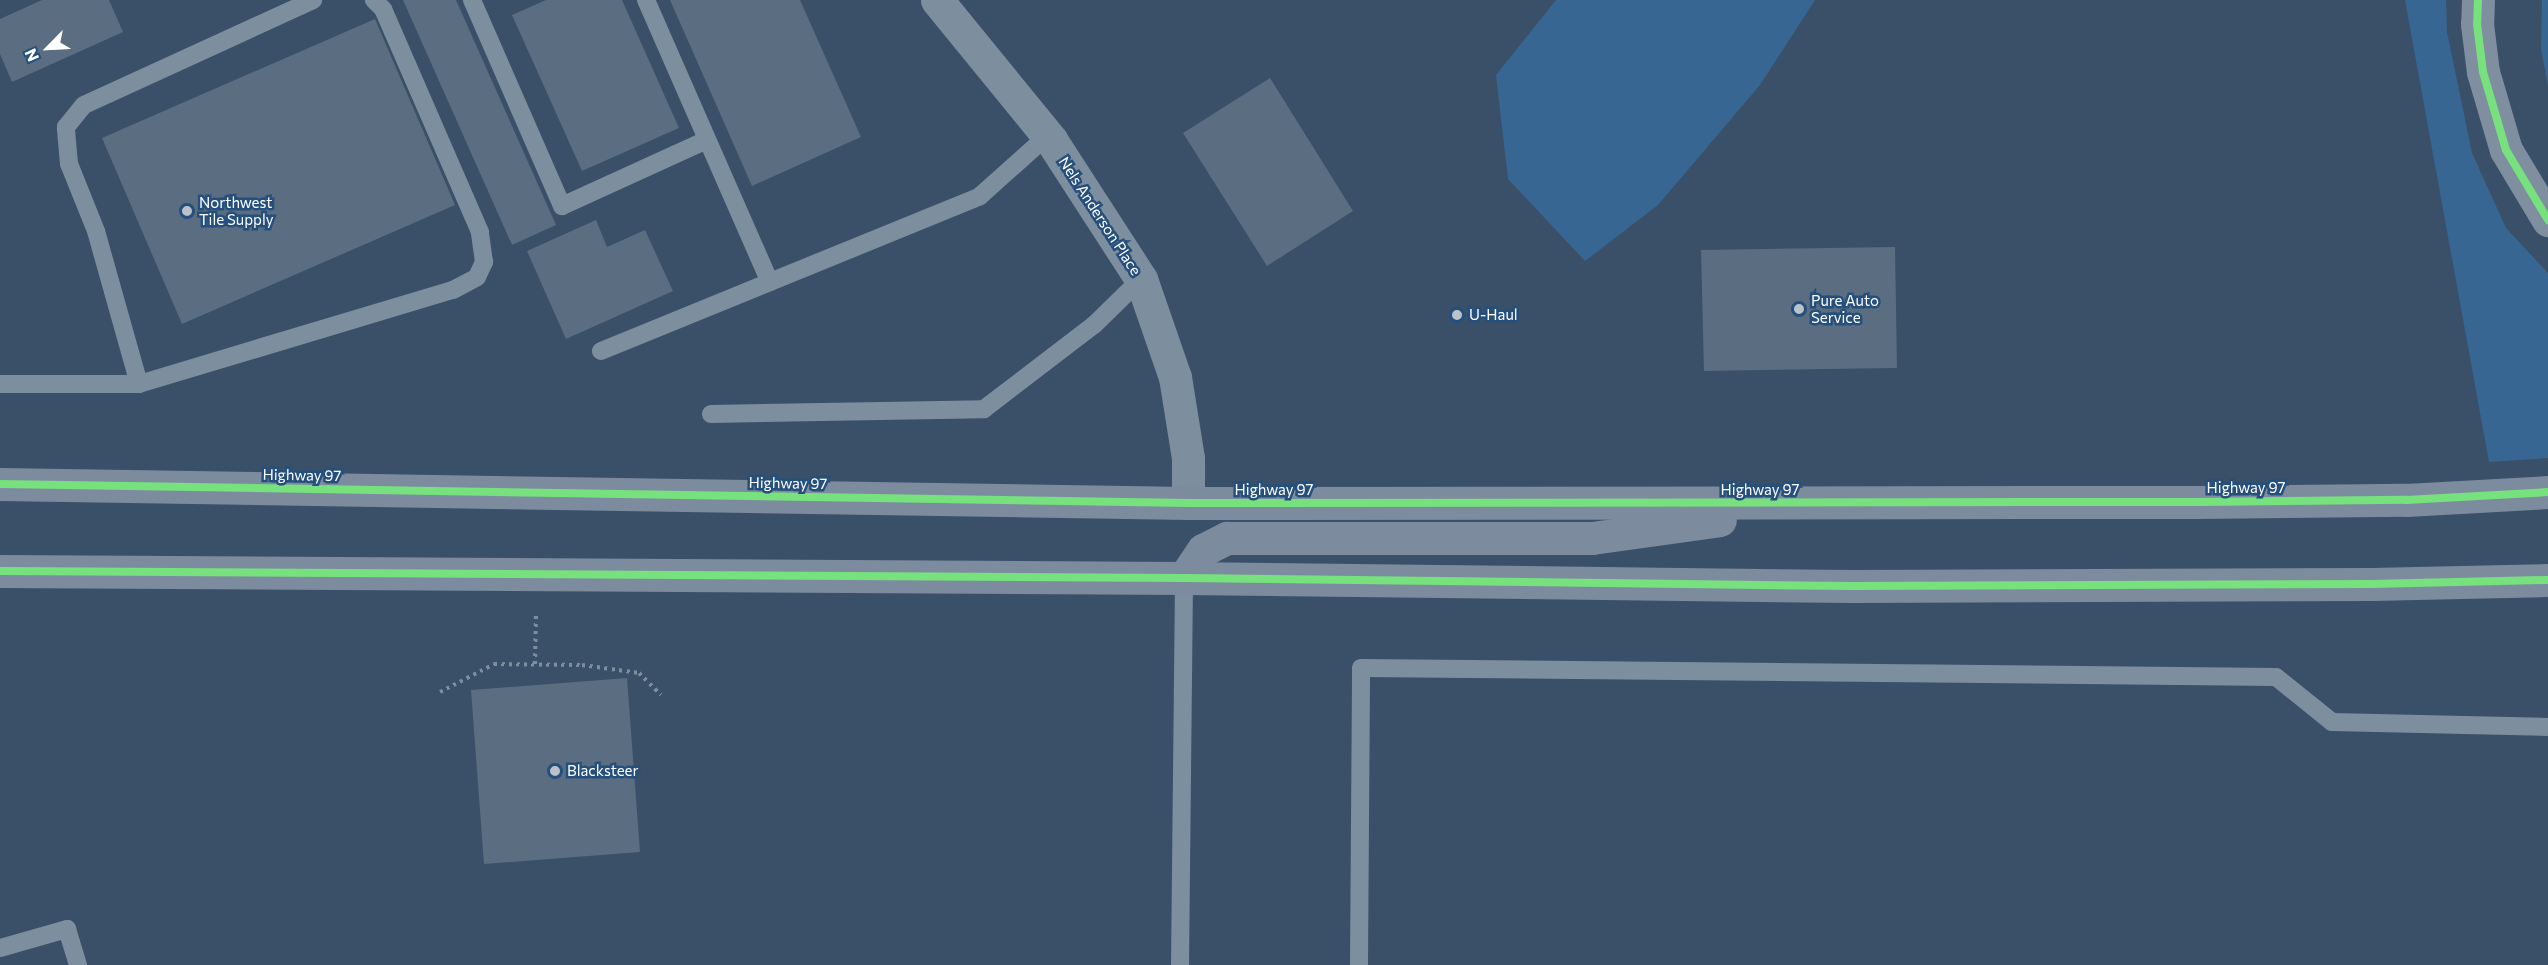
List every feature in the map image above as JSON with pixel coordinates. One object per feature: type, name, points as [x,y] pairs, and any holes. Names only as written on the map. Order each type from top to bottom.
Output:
[{"type":"highway","points":[[2478,0],[2477,24],[2483,72],[2506,150],[2548,220]]},
{"type":"main road","name":"Highway 97","points":[[0,484],[1188,503],[2406,500],[2548,492]]},
{"type":"main road","points":[[1184,578],[1203,550],[1227,538],[1592,538],[1844,503]]},
{"type":"main road","points":[[0,571],[1184,578],[1852,586],[2371,584],[2548,579]]},
{"type":"street","name":"Nels Anderson Place","points":[[937,0],[1047,136],[1141,279],[1175,377],[1188,458],[1188,503]]},
{"type":"lane","points":[[139,384],[96,231],[69,164],[66,127],[84,105],[313,0]]},
{"type":"lane","points":[[0,384],[139,384],[453,290],[477,277],[484,262],[480,232],[383,9],[374,0]]},
{"type":"lane","points":[[472,0],[562,206],[707,140]]},
{"type":"lane","points":[[646,0],[770,282]]},
{"type":"lane","points":[[601,351],[980,196],[1047,136]]},
{"type":"lane","points":[[711,414],[984,409],[1094,326],[1141,279]]},
{"type":"lane","points":[[1179,965],[1184,578]]},
{"type":"lane","points":[[1359,965],[1361,669],[2276,676],[2332,723],[2548,727]]},
{"type":"lane","points":[[0,948],[67,929],[78,965]]},
{"type":"path","points":[[535,664],[536,612]]},
{"type":"path","points":[[440,692],[494,664],[535,664],[582,665],[639,673],[661,695]]},
{"type":"shaded area","points":[[1556,0],[1815,0],[1760,85],[1658,205],[1585,261],[1508,179],[1496,75]]},
{"type":"shaded area","points":[[2405,0],[2446,0],[2447,32],[2472,153],[2506,228],[2548,273],[2548,458],[2489,462]]},
{"type":"shaded area","points":[[2542,0],[2548,0],[2548,86],[2541,49]]},
{"type":"building","points":[[42,0],[109,0],[123,32],[12,82],[0,54],[0,19]]},
{"type":"building","points":[[403,0],[456,0],[556,225],[512,245]]},
{"type":"building","points":[[546,0],[622,0],[679,128],[582,171],[512,15]]},
{"type":"building","points":[[670,0],[800,0],[861,137],[752,186]]},
{"type":"building","points":[[375,19],[455,205],[182,324],[102,138]]},
{"type":"building","points":[[1270,78],[1353,211],[1267,266],[1183,133]]},
{"type":"building","points":[[596,220],[607,247],[645,230],[673,291],[566,339],[527,251]]},
{"type":"building","name":"Pure Auto Service","points":[[1895,247],[1897,368],[1704,371],[1701,250]]},
{"type":"building","name":"Blacksteer","points":[[627,678],[640,852],[484,864],[471,690]]},
{"type":"cycle path","points":[[2478,0],[2477,24],[2483,72],[2506,150],[2548,220]]},
{"type":"cycle path","points":[[0,484],[1188,503],[2199,502],[2406,500],[2548,492]]},
{"type":"cycle path","points":[[0,571],[1184,578],[1852,586],[2371,584],[2548,580]]},
{"type":"place","name":"Northwest Tile Supply","points":[[187,211]]},
{"type":"place","name":"Pure Auto Service","points":[[1799,309]]},
{"type":"place","name":"U-Haul","points":[[1457,315]]},
{"type":"place","name":"Blacksteer","points":[[555,771]]}]
